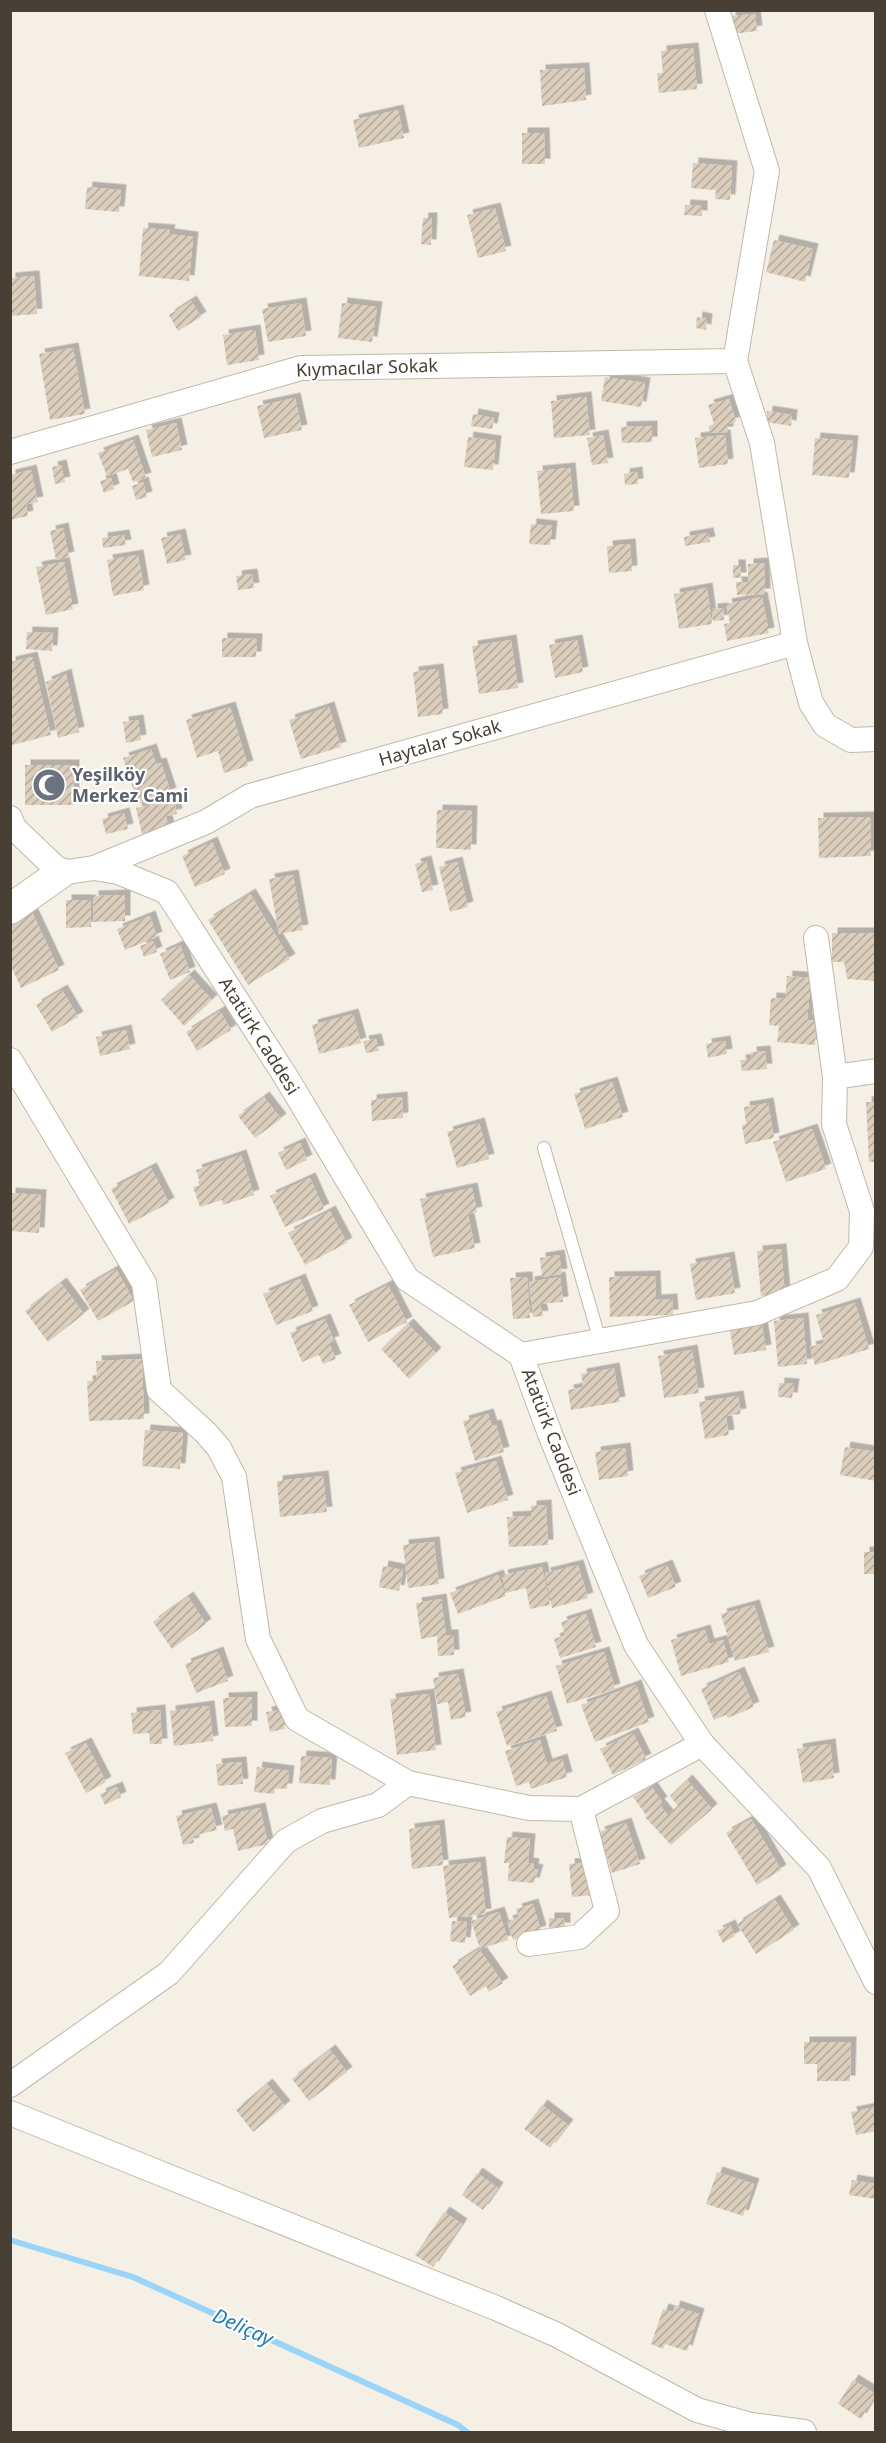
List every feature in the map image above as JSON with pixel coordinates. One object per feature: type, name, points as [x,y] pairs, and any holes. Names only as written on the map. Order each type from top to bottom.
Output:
[{"type":"street","points":[[717,10],[767,171],[735,361],[762,443],[795,643],[811,703],[825,725],[851,740],[876,740]]},
{"type":"street","name":"Kıymacılar Sokak","points":[[10,452],[301,368],[735,361]]},
{"type":"street","name":"Haytalar Sokak","points":[[94,868],[206,822],[250,796],[795,643]]},
{"type":"street","points":[[10,818],[14,828],[61,873],[10,909]]},
{"type":"street","name":"Atatürk Caddesi","points":[[61,873],[94,868],[118,872],[167,892],[286,1077],[407,1279],[521,1355],[550,1434],[636,1645],[702,1744],[819,1868],[876,1982]]},
{"type":"street","points":[[521,1355],[757,1313],[837,1279],[861,1247],[862,1211],[834,1124],[835,1077],[816,938]]},
{"type":"street","points":[[10,1060],[144,1283],[159,1390],[219,1448],[234,1477],[258,1639],[297,1719],[408,1783],[530,1808],[581,1809],[702,1744]]},
{"type":"street","points":[[835,1077],[876,1071]]},
{"type":"street","points":[[10,2085],[169,1973],[286,1841],[322,1821],[378,1805],[408,1783]]},
{"type":"street","points":[[529,1944],[579,1937],[607,1911],[581,1809]]},
{"type":"street","points":[[10,2113],[496,2308],[557,2335],[697,2410],[751,2425],[804,2433]]},
{"type":"lane","points":[[544,1148],[600,1341]]},
{"type":"building","points":[[755,14],[757,31],[731,34],[730,16]]},
{"type":"building","points":[[693,48],[697,89],[659,93],[657,73],[663,73],[661,51]]},
{"type":"building","points":[[584,68],[586,100],[542,106],[540,70]]},
{"type":"building","points":[[398,110],[404,138],[359,148],[353,120]]},
{"type":"building","points":[[522,133],[544,133],[545,164],[522,164]]},
{"type":"building","points":[[693,163],[732,166],[730,200],[715,199],[716,190],[691,188]]},
{"type":"building","points":[[87,187],[121,190],[119,212],[85,209]]},
{"type":"building","points":[[685,205],[702,206],[702,216],[684,215]]},
{"type":"building","points":[[495,208],[506,251],[478,258],[467,215]]},
{"type":"building","points":[[423,218],[432,218],[431,245],[421,244]]},
{"type":"building","points":[[143,228],[170,230],[169,234],[193,237],[189,281],[139,276]]},
{"type":"building","points":[[774,240],[813,249],[805,282],[766,272]]},
{"type":"building","points":[[34,276],[37,314],[10,316],[10,278]]},
{"type":"building","points":[[191,301],[201,317],[178,331],[169,315]]},
{"type":"building","points":[[301,303],[306,336],[268,342],[262,309]]},
{"type":"building","points":[[342,303],[377,307],[372,342],[338,338]]},
{"type":"building","points":[[697,317],[707,319],[706,330],[696,328]]},
{"type":"building","points":[[255,330],[259,360],[227,365],[223,335]]},
{"type":"building","points":[[73,348],[85,414],[50,420],[39,354]]},
{"type":"building","points":[[605,377],[645,383],[641,407],[601,401]]},
{"type":"building","points":[[586,397],[590,435],[554,438],[551,401]]},
{"type":"building","points":[[295,398],[302,430],[264,438],[257,406]]},
{"type":"building","points":[[729,399],[736,422],[728,424],[728,432],[709,433],[709,426],[714,424],[708,405]]},
{"type":"building","points":[[767,411],[792,415],[791,426],[766,422]]},
{"type":"building","points":[[473,414],[494,418],[492,429],[471,426]]},
{"type":"building","points":[[176,423],[182,450],[152,457],[146,430]]},
{"type":"building","points":[[652,426],[652,442],[622,443],[621,427]]},
{"type":"building","points":[[603,435],[608,463],[592,465],[587,438]]},
{"type":"building","points":[[725,435],[728,464],[699,468],[695,438]]},
{"type":"building","points":[[468,437],[496,441],[493,470],[464,467]]},
{"type":"building","points":[[815,438],[853,441],[849,478],[812,475]]},
{"type":"building","points":[[133,440],[146,478],[133,482],[128,469],[107,476],[98,453]]},
{"type":"building","points":[[61,465],[65,482],[55,484],[52,467]]},
{"type":"building","points":[[570,468],[574,511],[541,514],[537,471]]},
{"type":"building","points":[[31,470],[38,502],[26,504],[28,516],[10,520],[10,475]]},
{"type":"building","points":[[637,472],[638,484],[625,485],[624,474]]},
{"type":"building","points":[[111,478],[114,489],[104,493],[100,481]]},
{"type":"building","points":[[143,482],[147,497],[136,500],[132,486]]},
{"type":"building","points":[[531,524],[552,526],[550,545],[529,544]]},
{"type":"building","points":[[63,528],[69,557],[56,560],[50,531]]},
{"type":"building","points":[[708,533],[710,542],[685,546],[684,537]]},
{"type":"building","points":[[180,534],[186,560],[167,564],[161,538]]},
{"type":"building","points":[[124,535],[126,545],[103,548],[102,538]]},
{"type":"building","points":[[630,544],[632,571],[609,573],[607,546]]},
{"type":"building","points":[[138,555],[144,590],[113,596],[107,560]]},
{"type":"building","points":[[64,562],[73,609],[46,615],[36,567]]},
{"type":"building","points":[[764,563],[765,594],[737,595],[736,582],[748,582],[748,564]]},
{"type":"building","points":[[733,565],[740,565],[741,578],[733,578]]},
{"type":"building","points":[[252,574],[254,588],[238,590],[236,576]]},
{"type":"building","points":[[707,588],[712,624],[679,629],[674,594]]},
{"type":"building","points":[[762,597],[769,633],[727,641],[724,624],[730,623],[726,604]]},
{"type":"building","points":[[723,608],[724,620],[713,621],[712,609]]},
{"type":"building","points":[[27,632],[53,633],[52,651],[26,649]]},
{"type":"building","points":[[222,638],[257,639],[256,657],[222,657]]},
{"type":"building","points":[[511,640],[518,688],[479,694],[472,646]]},
{"type":"building","points":[[577,640],[583,672],[555,678],[549,645]]},
{"type":"building","points":[[32,657],[51,735],[12,745],[10,662]]},
{"type":"building","points":[[438,669],[443,714],[418,717],[413,672]]},
{"type":"building","points":[[66,674],[79,732],[58,738],[46,682]]},
{"type":"building","points":[[230,707],[248,766],[224,773],[218,751],[197,758],[186,720]]},
{"type":"building","points":[[329,707],[341,747],[301,759],[289,720]]},
{"type":"building","points":[[138,720],[141,740],[126,743],[123,722]]},
{"type":"building","points":[[151,749],[156,764],[161,763],[171,793],[138,804],[123,758]]},
{"type":"building","name":"Yeşilköy Merkez Cami","points":[[25,765],[74,765],[74,805],[25,805]]},
{"type":"building","points":[[174,800],[177,814],[166,816],[169,829],[142,834],[136,808]]},
{"type":"building","points":[[437,810],[472,811],[471,850],[436,848]]},
{"type":"building","points":[[124,813],[128,829],[106,834],[102,819]]},
{"type":"building","points":[[870,817],[871,856],[819,858],[818,818]]},
{"type":"building","points":[[212,842],[225,874],[195,887],[182,856]]},
{"type":"building","points":[[426,861],[433,890],[422,892],[415,864]]},
{"type":"building","points":[[457,862],[468,907],[450,912],[439,867]]},
{"type":"building","points":[[293,875],[303,930],[279,934],[269,879]]},
{"type":"building","points":[[250,894],[290,959],[248,985],[208,920]]},
{"type":"building","points":[[125,895],[125,921],[94,922],[93,896]]},
{"type":"building","points":[[66,900],[91,900],[91,927],[66,928]]},
{"type":"building","points":[[30,908],[59,970],[21,988],[10,964],[10,917]]},
{"type":"building","points":[[150,916],[157,937],[125,950],[117,929]]},
{"type":"building","points":[[832,933],[876,933],[876,981],[847,979],[844,962],[832,962]]},
{"type":"building","points":[[153,941],[157,952],[144,957],[140,946]]},
{"type":"building","points":[[180,945],[190,972],[170,980],[160,954]]},
{"type":"building","points":[[189,975],[212,1000],[184,1026],[161,1000]]},
{"type":"building","points":[[787,976],[811,978],[807,1020],[816,1021],[815,1045],[777,1042],[779,1026],[769,1025],[771,998],[785,999]]},
{"type":"building","points":[[62,990],[78,1017],[52,1032],[36,1005]]},
{"type":"building","points":[[220,1011],[231,1030],[197,1051],[186,1032]]},
{"type":"building","points":[[353,1014],[361,1043],[319,1054],[312,1025]]},
{"type":"building","points":[[126,1030],[130,1049],[100,1056],[96,1037]]},
{"type":"building","points":[[376,1039],[379,1051],[366,1053],[363,1041]]},
{"type":"building","points":[[725,1041],[727,1054],[708,1058],[706,1044]]},
{"type":"building","points":[[765,1051],[767,1069],[742,1071],[740,1060],[752,1059],[751,1052]]},
{"type":"building","points":[[612,1082],[623,1117],[585,1129],[574,1094]]},
{"type":"building","points":[[264,1097],[281,1119],[255,1138],[238,1116]]},
{"type":"building","points":[[402,1097],[403,1118],[372,1121],[371,1100]]},
{"type":"building","points":[[866,1102],[876,1102],[876,1162],[869,1162]]},
{"type":"building","points":[[768,1103],[774,1138],[745,1144],[742,1125],[746,1124],[744,1107]]},
{"type":"building","points":[[479,1123],[489,1159],[457,1168],[447,1132]]},
{"type":"building","points":[[812,1129],[826,1169],[786,1182],[773,1142]]},
{"type":"building","points":[[300,1143],[307,1160],[286,1170],[278,1153]]},
{"type":"building","points":[[241,1155],[254,1195],[223,1205],[222,1200],[200,1207],[193,1187],[201,1185],[196,1170]]},
{"type":"building","points":[[151,1168],[169,1203],[129,1224],[111,1189]]},
{"type":"building","points":[[310,1178],[324,1209],[285,1227],[270,1196]]},
{"type":"building","points":[[472,1188],[477,1212],[468,1214],[475,1248],[433,1257],[420,1199]]},
{"type":"building","points":[[10,1193],[41,1195],[39,1233],[10,1231]]},
{"type":"building","points":[[330,1211],[347,1243],[305,1265],[288,1233]]},
{"type":"building","points":[[781,1249],[785,1294],[761,1296],[757,1251]]},
{"type":"building","points":[[559,1255],[562,1274],[542,1277],[540,1258]]},
{"type":"building","points":[[729,1257],[735,1293],[696,1300],[690,1264]]},
{"type":"building","points":[[116,1269],[134,1301],[98,1321],[80,1290]]},
{"type":"building","points":[[655,1276],[656,1300],[672,1299],[673,1315],[610,1317],[609,1277]]},
{"type":"building","points":[[527,1277],[530,1318],[513,1319],[510,1278]]},
{"type":"building","points":[[560,1277],[563,1302],[540,1304],[543,1316],[533,1317],[529,1282]]},
{"type":"building","points":[[300,1279],[313,1311],[276,1325],[263,1294]]},
{"type":"building","points":[[61,1283],[84,1314],[48,1342],[25,1311]]},
{"type":"building","points":[[388,1285],[407,1322],[368,1342],[349,1305]]},
{"type":"building","points":[[855,1303],[869,1349],[815,1365],[810,1347],[824,1343],[816,1315]]},
{"type":"building","points":[[803,1318],[807,1364],[778,1367],[774,1321]]},
{"type":"building","points":[[325,1319],[334,1341],[329,1343],[336,1359],[323,1364],[319,1355],[302,1362],[290,1333]]},
{"type":"building","points":[[408,1324],[436,1353],[409,1379],[381,1349]]},
{"type":"building","points":[[762,1325],[766,1350],[734,1355],[730,1330]]},
{"type":"building","points":[[692,1350],[699,1393],[664,1398],[658,1356]]},
{"type":"building","points":[[142,1359],[144,1419],[89,1421],[87,1381],[97,1380],[96,1361]]},
{"type":"building","points":[[614,1368],[620,1402],[571,1410],[568,1390],[583,1387],[581,1374]]},
{"type":"building","points":[[779,1383],[794,1384],[792,1398],[778,1397]]},
{"type":"building","points":[[738,1396],[741,1414],[726,1416],[729,1435],[705,1439],[699,1402]]},
{"type":"building","points":[[488,1414],[492,1426],[496,1425],[504,1452],[475,1461],[463,1421]]},
{"type":"building","points":[[145,1430],[183,1433],[180,1469],[142,1466]]},
{"type":"building","points":[[845,1447],[876,1452],[876,1481],[840,1475]]},
{"type":"building","points":[[625,1448],[628,1476],[599,1480],[595,1452]]},
{"type":"building","points":[[496,1461],[508,1500],[467,1513],[455,1473]]},
{"type":"building","points":[[323,1476],[327,1512],[280,1517],[277,1481]]},
{"type":"building","points":[[546,1505],[548,1545],[509,1547],[507,1517],[531,1516],[531,1506]]},
{"type":"building","points":[[434,1542],[439,1584],[408,1588],[403,1545]]},
{"type":"building","points":[[864,1552],[876,1552],[876,1574],[864,1574]]},
{"type":"building","points":[[578,1565],[588,1598],[552,1608],[545,1573]]},
{"type":"building","points":[[667,1565],[676,1587],[648,1598],[639,1576]]},
{"type":"building","points":[[383,1566],[403,1570],[399,1591],[379,1587]]},
{"type":"building","points":[[542,1567],[550,1605],[530,1609],[526,1588],[506,1593],[502,1575]]},
{"type":"building","points":[[498,1575],[506,1596],[458,1614],[450,1593]]},
{"type":"building","points":[[188,1597],[206,1624],[172,1649],[153,1622]]},
{"type":"building","points":[[441,1599],[446,1635],[453,1635],[454,1655],[438,1656],[437,1636],[421,1639],[416,1603]]},
{"type":"building","points":[[754,1605],[769,1652],[735,1661],[721,1614]]},
{"type":"building","points":[[586,1614],[596,1647],[560,1658],[554,1639],[565,1635],[561,1622]]},
{"type":"building","points":[[705,1630],[709,1644],[723,1640],[729,1662],[681,1676],[671,1640]]},
{"type":"building","points":[[218,1652],[228,1681],[196,1693],[185,1664]]},
{"type":"building","points":[[604,1652],[615,1689],[567,1704],[556,1666]]},
{"type":"building","points":[[739,1672],[754,1707],[728,1718],[726,1715],[714,1720],[701,1689]]},
{"type":"building","points":[[458,1674],[466,1717],[451,1720],[448,1702],[437,1704],[433,1678]]},
{"type":"building","points":[[636,1685],[649,1722],[595,1742],[581,1705]]},
{"type":"building","points":[[429,1694],[436,1750],[397,1755],[390,1699]]},
{"type":"building","points":[[546,1696],[557,1731],[507,1746],[496,1712]]},
{"type":"building","points":[[252,1697],[252,1726],[225,1727],[223,1698]]},
{"type":"building","points":[[209,1706],[213,1741],[174,1746],[170,1711]]},
{"type":"building","points":[[160,1710],[162,1744],[150,1744],[149,1733],[133,1734],[131,1713]]},
{"type":"building","points":[[282,1710],[285,1729],[270,1732],[266,1712]]},
{"type":"building","points":[[633,1733],[646,1759],[613,1775],[600,1749]]},
{"type":"building","points":[[540,1740],[547,1764],[562,1759],[567,1777],[531,1789],[529,1782],[516,1786],[505,1751]]},
{"type":"building","points":[[86,1743],[106,1782],[86,1793],[65,1753]]},
{"type":"building","points":[[830,1744],[834,1778],[803,1783],[797,1749]]},
{"type":"building","points":[[301,1756],[332,1758],[330,1785],[299,1783]]},
{"type":"building","points":[[241,1762],[243,1784],[218,1786],[216,1764]]},
{"type":"building","points":[[257,1767],[289,1771],[287,1789],[275,1788],[274,1794],[254,1792]]},
{"type":"building","points":[[687,1780],[712,1809],[671,1845],[645,1817],[657,1807],[646,1815],[633,1797],[651,1786],[662,1802],[659,1804],[668,1815],[678,1806],[670,1796]]},
{"type":"building","points":[[117,1787],[121,1797],[105,1805],[100,1794]]},
{"type":"building","points":[[211,1808],[217,1830],[193,1836],[194,1843],[183,1845],[176,1816]]},
{"type":"building","points":[[260,1808],[268,1844],[238,1851],[233,1829],[225,1831],[222,1816]]},
{"type":"building","points":[[751,1819],[781,1870],[757,1885],[726,1833]]},
{"type":"building","points":[[626,1823],[640,1864],[612,1873],[599,1832]]},
{"type":"building","points":[[439,1825],[443,1865],[412,1869],[409,1829]]},
{"type":"building","points":[[507,1837],[530,1839],[528,1863],[534,1864],[533,1869],[538,1870],[534,1883],[508,1881],[509,1863],[504,1863]]},
{"type":"building","points":[[480,1862],[486,1914],[449,1918],[443,1866]]},
{"type":"building","points":[[590,1862],[593,1895],[572,1897],[569,1864]]},
{"type":"building","points":[[775,1900],[794,1930],[756,1954],[737,1924]]},
{"type":"building","points":[[533,1904],[541,1931],[513,1940],[507,1921],[519,1917],[516,1909]]},
{"type":"building","points":[[499,1912],[508,1940],[480,1949],[471,1921]]},
{"type":"building","points":[[549,1918],[565,1918],[565,1928],[549,1928]]},
{"type":"building","points":[[452,1921],[467,1922],[465,1943],[450,1941]]},
{"type":"building","points":[[730,1925],[735,1936],[723,1943],[717,1931]]},
{"type":"building","points":[[479,1949],[503,1983],[489,1992],[486,1986],[470,1996],[452,1966]]},
{"type":"building","points":[[804,2042],[851,2042],[850,2081],[817,2081],[817,2064],[804,2064]]},
{"type":"building","points":[[330,2050],[347,2072],[309,2101],[292,2079]]},
{"type":"building","points":[[267,2084],[285,2106],[253,2132],[236,2110]]},
{"type":"building","points":[[542,2105],[568,2125],[550,2148],[524,2129]]},
{"type":"building","points":[[876,2107],[876,2131],[856,2135],[851,2112]]},
{"type":"building","points":[[717,2172],[754,2184],[743,2216],[706,2204]]},
{"type":"building","points":[[477,2173],[498,2188],[483,2210],[462,2195]]},
{"type":"building","points":[[852,2180],[876,2184],[876,2199],[849,2195]]},
{"type":"building","points":[[444,2212],[462,2224],[433,2267],[415,2255]]},
{"type":"building","points":[[675,2306],[699,2314],[687,2351],[665,2344],[663,2349],[651,2344],[663,2309],[673,2312]]},
{"type":"building","points":[[853,2380],[876,2394],[861,2419],[838,2404]]},
{"type":"waterway","name":"Deliçay","points":[[10,2240],[133,2277],[458,2425],[467,2432]]},
{"type":"place","name":"Yeşilköy Merkez Cami","points":[[49,785]]}]
